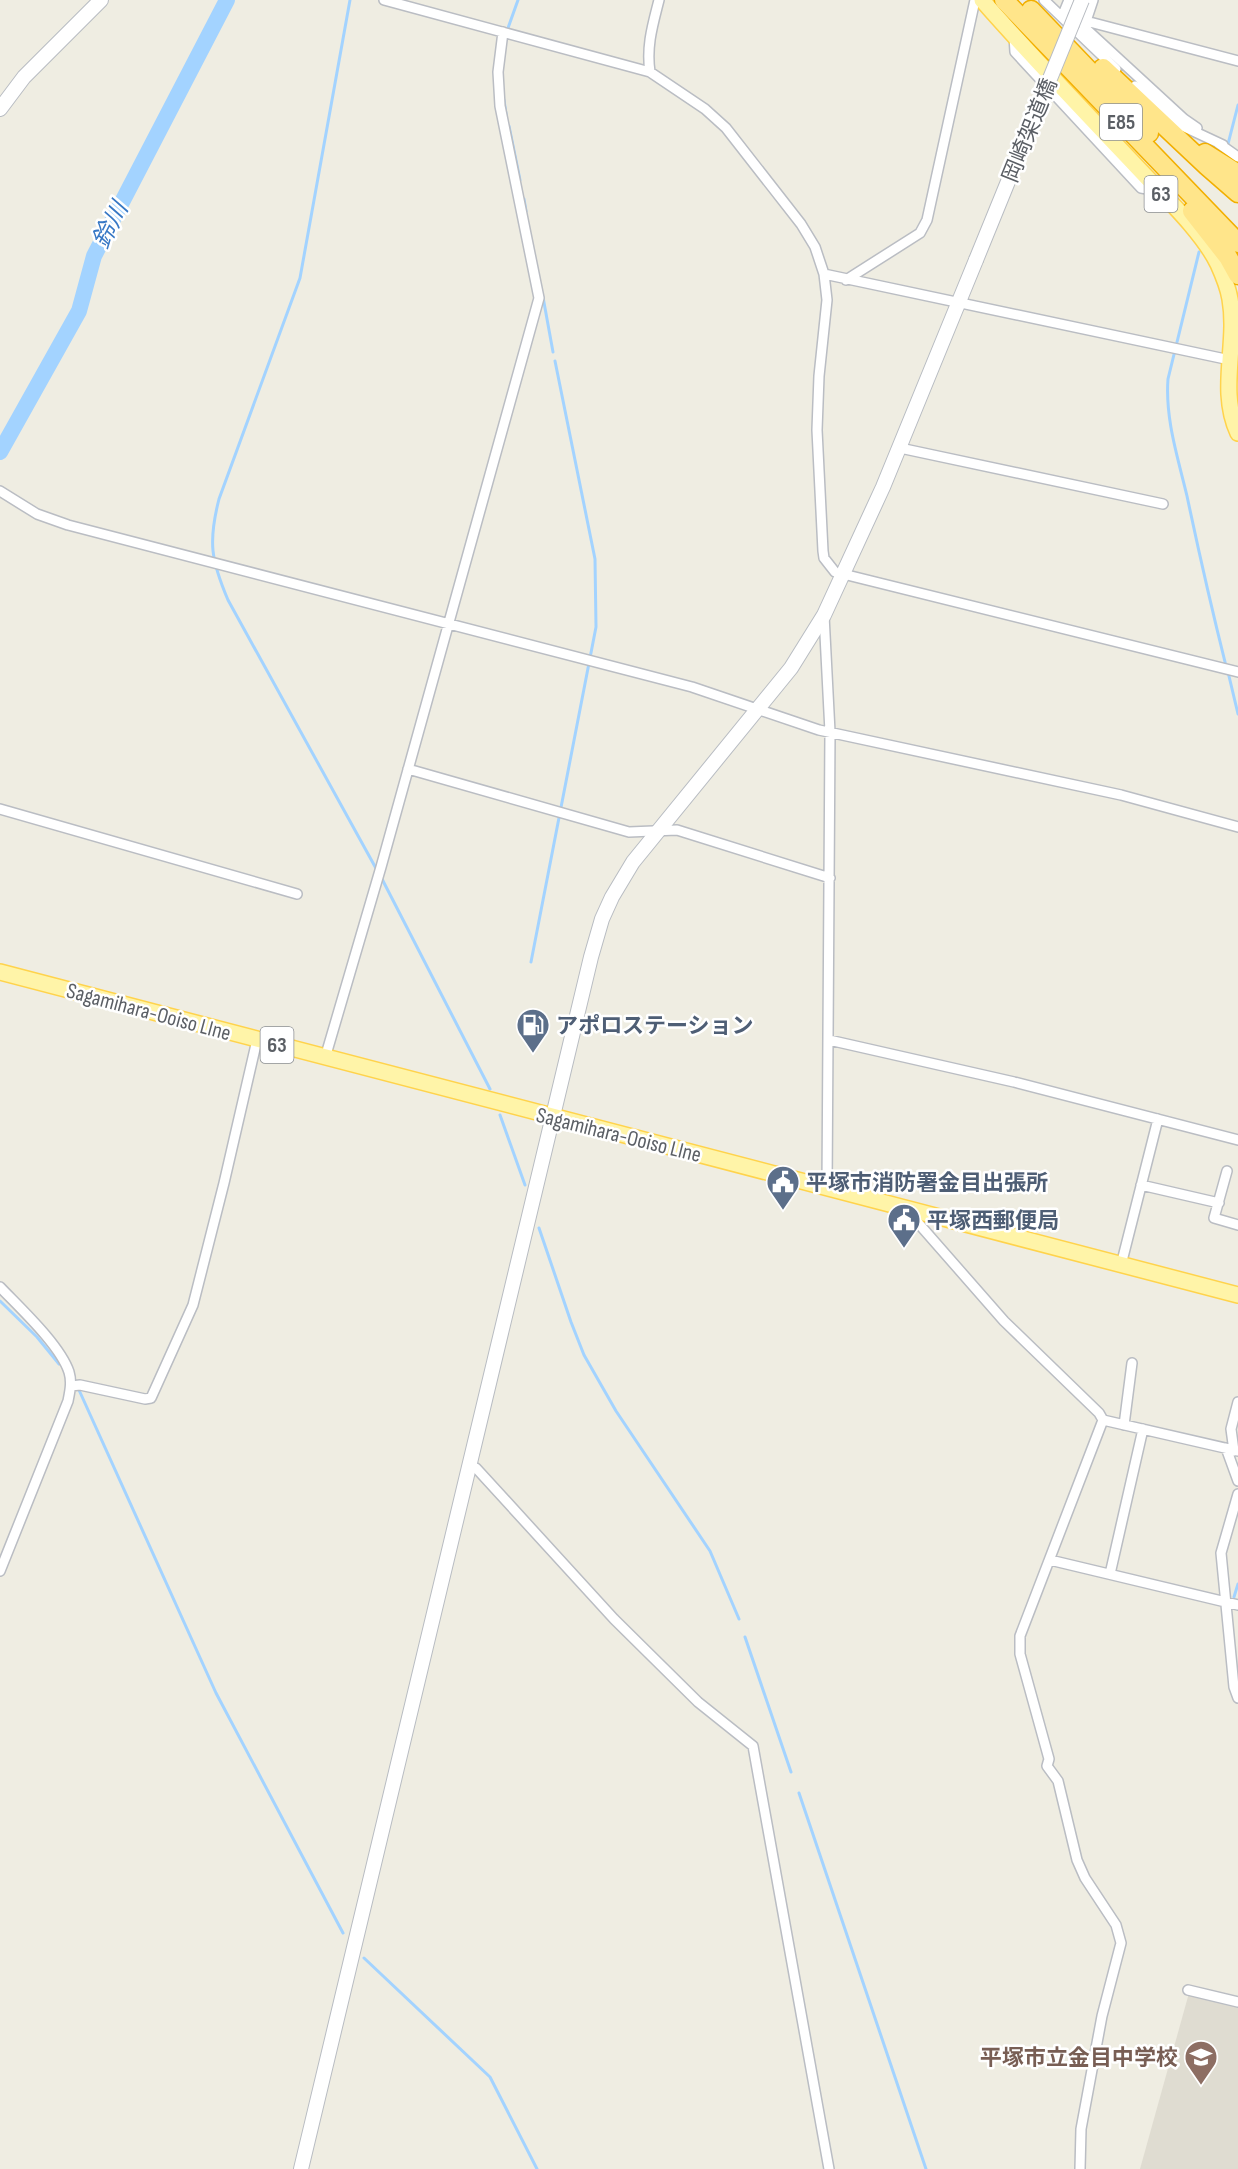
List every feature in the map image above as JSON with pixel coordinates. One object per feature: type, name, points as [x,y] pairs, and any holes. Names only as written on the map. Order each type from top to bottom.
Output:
[{"type":"highway","name":"E85","points":[[1004,0],[1238,243]]},
{"type":"highway","name":"E85","points":[[1021,0],[1238,226]]},
{"type":"highway","points":[[1028,0],[1238,192]]},
{"type":"highway","points":[[1078,78],[1214,237],[1238,275]]},
{"type":"highway","points":[[1175,135],[1238,174]]},
{"type":"main road","name":"63","points":[[982,0],[1195,231],[1218,264],[1230,299],[1232,316],[1228,388],[1230,407],[1238,434]]},
{"type":"main road","name":"Sagamihara-Ooiso LIne","points":[[0,972],[1238,1295]]},
{"type":"street","points":[[0,109],[24,77],[101,0]]},
{"type":"street","points":[[384,0],[650,72],[705,109],[726,128],[801,224],[815,247],[824,274],[827,300],[819,376],[817,430],[823,551],[824,558],[835,572],[1238,672]]},
{"type":"street","points":[[650,72],[649,41],[659,0]]},
{"type":"street","points":[[846,280],[920,233],[927,220],[975,0]]},
{"type":"street","points":[[1044,0],[1178,124],[1223,146]]},
{"type":"street","points":[[1062,16],[1069,0]]},
{"type":"street","name":"岡崎架道橋","points":[[301,2169],[602,919],[633,862],[790,668],[824,615],[900,448],[1082,0]]},
{"type":"street","points":[[1093,0],[1084,27],[1184,119],[1238,157]]},
{"type":"street","points":[[1062,16],[1238,61]]},
{"type":"street","points":[[325,1058],[540,298],[498,87],[503,32]]},
{"type":"street","points":[[824,274],[1230,360]]},
{"type":"street","points":[[900,448],[1163,504]]},
{"type":"street","points":[[0,491],[37,514],[68,525],[692,687],[830,732],[1121,795],[1238,827]]},
{"type":"street","points":[[824,615],[830,732],[827,1188]]},
{"type":"street","points":[[408,769],[629,832],[677,830],[830,878]]},
{"type":"street","points":[[0,809],[297,894]]},
{"type":"street","points":[[71,1386],[80,1385],[145,1399],[151,1398],[194,1305],[257,1040]]},
{"type":"street","points":[[829,1040],[1014,1082],[1238,1140]]},
{"type":"street","points":[[1120,1265],[1158,1119]]},
{"type":"street","points":[[1227,1171],[1214,1218],[1238,1225]]},
{"type":"street","points":[[1142,1185],[1219,1203]]},
{"type":"street","points":[[914,1211],[918,1224],[1004,1321],[1099,1413],[1103,1420],[1233,1450]]},
{"type":"street","points":[[0,1287],[45,1337],[63,1361],[69,1373],[71,1386],[68,1401],[0,1571]]},
{"type":"street","points":[[1124,1425],[1132,1363]]},
{"type":"street","points":[[1238,1402],[1231,1429],[1238,1481]]},
{"type":"street","points":[[1080,2169],[1081,2129],[1102,2016],[1121,1943],[1116,1925],[1085,1878],[1077,1860],[1058,1781],[1047,1766],[1049,1759],[1020,1654],[1020,1636],[1103,1420]]},
{"type":"street","points":[[1110,1574],[1143,1429]]},
{"type":"street","points":[[469,1466],[476,1468],[614,1619],[698,1702],[753,1746],[829,2169]]},
{"type":"street","points":[[1238,1494],[1221,1552],[1228,1602],[1234,1687],[1238,1698]]},
{"type":"street","points":[[1050,1560],[1238,1605]]},
{"type":"street","points":[[1188,1990],[1238,2002]]},
{"type":"shaded area","name":"平塚市立金目中学校","points":[[1189,1993],[1238,2002],[1238,2169],[1140,2169]]},
{"type":"waterway","name":"鈴川","points":[[0,452],[79,311],[94,256],[227,0]]},
{"type":"waterway","points":[[350,0],[300,278],[219,499],[213,527],[213,551],[228,600],[378,872]]},
{"type":"waterway","points":[[508,28],[518,0]]},
{"type":"waterway","points":[[504,100],[506,114]]},
{"type":"waterway","points":[[1228,144],[1238,105]]},
{"type":"waterway","points":[[509,126],[520,180]]},
{"type":"waterway","points":[[524,199],[526,211]]},
{"type":"waterway","points":[[1199,252],[1168,379],[1168,409],[1176,453],[1226,666]]},
{"type":"waterway","points":[[543,297],[553,352]]},
{"type":"waterway","points":[[531,962],[596,627],[595,559],[555,361]]},
{"type":"waterway","points":[[1228,672],[1238,714]]},
{"type":"waterway","points":[[381,877],[490,1089]]},
{"type":"waterway","points":[[500,1115],[525,1185]]},
{"type":"waterway","points":[[539,1228],[584,1355],[616,1411],[710,1551],[739,1619]]},
{"type":"waterway","points":[[0,1301],[37,1337],[59,1364]]},
{"type":"waterway","points":[[79,1390],[216,1693],[343,1933]]},
{"type":"waterway","points":[[1234,1597],[1238,1584]]},
{"type":"waterway","points":[[745,1637],[791,1772]]},
{"type":"waterway","points":[[799,1793],[926,2169]]},
{"type":"waterway","points":[[364,1958],[490,2077],[537,2169]]},
{"type":"place","name":"アポロステーション","points":[[533,1054]]},
{"type":"place","name":"平塚市消防署金目出張所","points":[[783,1211]]},
{"type":"place","name":"平塚西郵便局","points":[[904,1249]]},
{"type":"place","name":"平塚市立金目中学校","points":[[1201,2086]]}]
